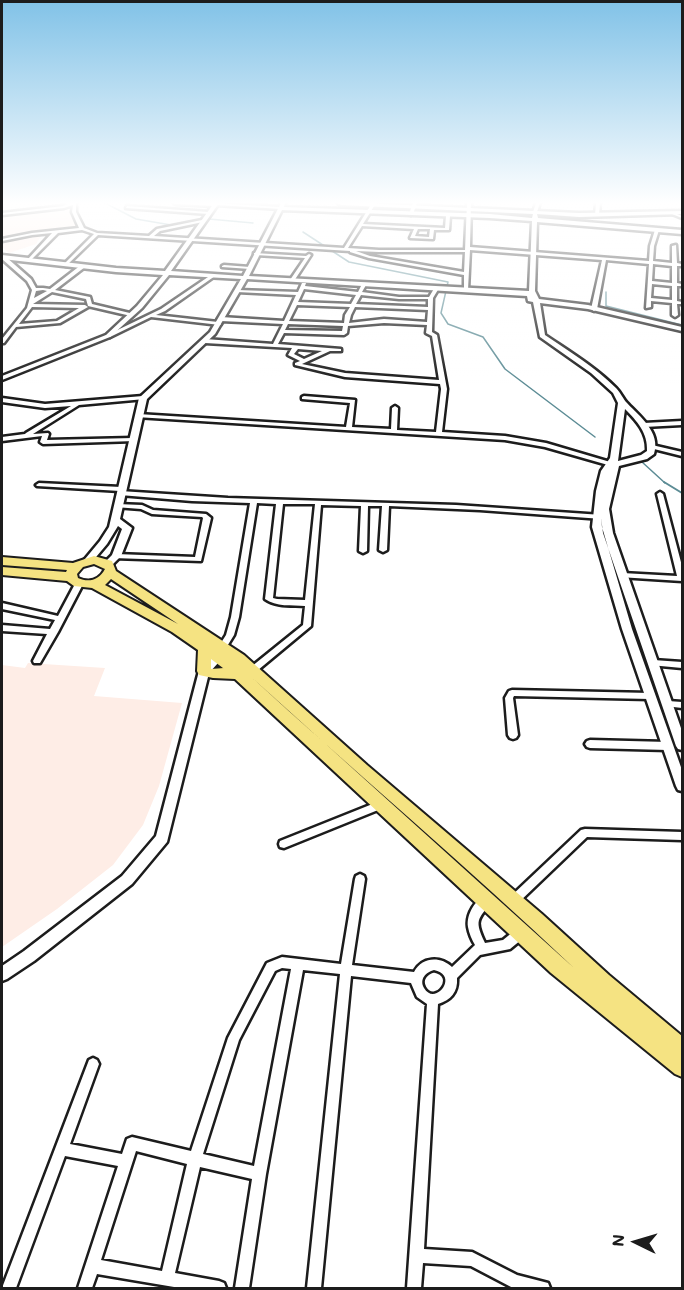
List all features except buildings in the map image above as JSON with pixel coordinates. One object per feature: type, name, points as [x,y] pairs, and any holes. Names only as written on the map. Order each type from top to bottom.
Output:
[{"type":"main road","points":[[80,578],[88,561],[99,560],[112,564],[362,769],[536,920],[602,982],[682,1048]]},
{"type":"main road","points":[[3,571],[105,579],[112,564]]},
{"type":"main road","points":[[80,578],[231,660],[380,805],[521,933],[682,1067]]},
{"type":"main road","points":[[206,676],[231,660]]},
{"type":"main road","points":[[206,676],[231,660]]},
{"type":"street","points":[[2,342],[31,303],[34,290],[29,280],[8,263]]},
{"type":"street","points":[[53,263],[292,280],[359,293],[431,298]]},
{"type":"street","points":[[108,336],[152,293],[174,263]]},
{"type":"street","points":[[88,561],[113,528],[142,398],[205,341],[252,263]]},
{"type":"street","points":[[292,280],[304,263]]},
{"type":"street","points":[[404,263],[466,274]]},
{"type":"street","points":[[466,263],[466,290]]},
{"type":"street","points":[[138,416],[505,438],[546,445],[613,462],[644,457],[651,452],[652,447],[644,425],[622,404],[616,392],[599,377],[588,373],[537,338],[533,330],[532,263]]},
{"type":"street","points":[[594,309],[603,263]]},
{"type":"street","points":[[648,308],[651,263]]},
{"type":"street","points":[[656,263],[682,265]]},
{"type":"street","points":[[675,264],[675,315]]},
{"type":"street","points":[[31,303],[51,291],[83,266]]},
{"type":"street","points":[[224,266],[250,268]]},
{"type":"street","points":[[2,378],[152,316],[213,276]]},
{"type":"street","points":[[650,282],[682,285]]},
{"type":"street","points":[[304,284],[466,290],[594,309],[682,330]]},
{"type":"street","points":[[275,346],[304,284]]},
{"type":"street","points":[[281,331],[344,333],[352,307],[364,285]]},
{"type":"street","points":[[439,289],[431,298],[429,333],[434,335],[443,382],[440,433]]},
{"type":"street","points":[[34,290],[88,298],[88,306]]},
{"type":"street","points":[[237,291],[300,294]]},
{"type":"street","points":[[532,299],[682,330]]},
{"type":"street","points":[[649,299],[682,303]]},
{"type":"street","points":[[31,303],[88,306],[131,314]]},
{"type":"street","points":[[296,303],[430,309]]},
{"type":"street","points":[[15,326],[58,322],[88,306]]},
{"type":"street","points":[[384,321],[386,308]]},
{"type":"street","points":[[152,316],[345,326],[384,321],[429,324]]},
{"type":"street","points":[[205,341],[339,351]]},
{"type":"street","points":[[296,347],[291,355],[305,361]]},
{"type":"street","points":[[328,350],[297,364],[345,375],[443,382]]},
{"type":"street","points":[[2,400],[45,405],[142,398]]},
{"type":"street","points":[[304,398],[353,401],[349,428]]},
{"type":"street","points":[[24,436],[79,404]]},
{"type":"street","points":[[622,404],[613,462],[597,527],[627,628],[682,786]]},
{"type":"street","points":[[394,430],[395,408]]},
{"type":"street","points":[[644,425],[682,423]]},
{"type":"street","points":[[2,439],[46,434],[43,441],[133,440]]},
{"type":"street","points":[[652,447],[682,454]]},
{"type":"street","points":[[39,485],[121,491],[175,499],[386,504],[601,517]]},
{"type":"street","points":[[622,575],[682,579],[660,494]]},
{"type":"street","points":[[254,502],[235,617],[231,660],[307,626],[318,504]]},
{"type":"street","points":[[280,503],[269,598],[276,602],[309,603]]},
{"type":"street","points":[[363,551],[365,504]]},
{"type":"street","points":[[383,550],[386,504]]},
{"type":"street","points":[[114,519],[127,528],[112,564],[198,560],[207,518],[204,515],[152,512],[142,507],[117,506]]},
{"type":"street","points":[[601,517],[682,745]]},
{"type":"street","points":[[37,661],[61,619],[80,578]]},
{"type":"street","points":[[2,606],[61,619]]},
{"type":"street","points":[[2,628],[54,632]]},
{"type":"street","points":[[653,663],[682,664]]},
{"type":"street","points":[[2,974],[29,956],[127,880],[162,838],[206,676]]},
{"type":"street","points":[[513,735],[509,698],[512,693],[650,696]]},
{"type":"street","points":[[668,704],[682,705]]},
{"type":"street","points":[[590,744],[668,746]]},
{"type":"street","points":[[284,844],[380,805]]},
{"type":"street","points":[[513,901],[585,833],[682,836]]},
{"type":"street","points":[[314,1288],[346,970],[360,879]]},
{"type":"street","points":[[482,948],[475,935],[472,921],[476,911],[498,887]]},
{"type":"street","points":[[450,977],[477,950],[506,945],[536,920]]},
{"type":"street","points":[[167,1279],[195,1159],[234,1038],[266,973],[276,963],[416,978]]},
{"type":"street","points":[[242,1288],[259,1174],[298,964]]},
{"type":"street","points":[[432,964],[444,968],[450,977],[450,988],[448,993],[438,999],[433,999],[418,989],[416,978],[422,968],[432,964]]},
{"type":"street","points":[[414,1288],[433,999]]},
{"type":"street","points":[[9,1288],[93,1064]]},
{"type":"street","points":[[85,1288],[132,1144],[259,1174]]},
{"type":"street","points":[[61,1149],[126,1161]]},
{"type":"street","points":[[416,1256],[472,1259],[515,1282],[543,1288]]},
{"type":"street","points":[[92,1266],[219,1288]]},
{"type":"shaded area","points":[[28,663],[105,668],[94,696],[182,703],[159,786],[143,825],[113,865],[57,909],[2,947],[2,665],[25,668]]},
{"type":"waterway","points":[[355,263],[448,282],[441,313],[448,324],[483,337],[505,369],[595,437]]},
{"type":"waterway","points":[[606,292],[606,306],[682,325]]},
{"type":"waterway","points":[[642,462],[665,483]]},
{"type":"waterway","points":[[664,482],[682,493]]}]
